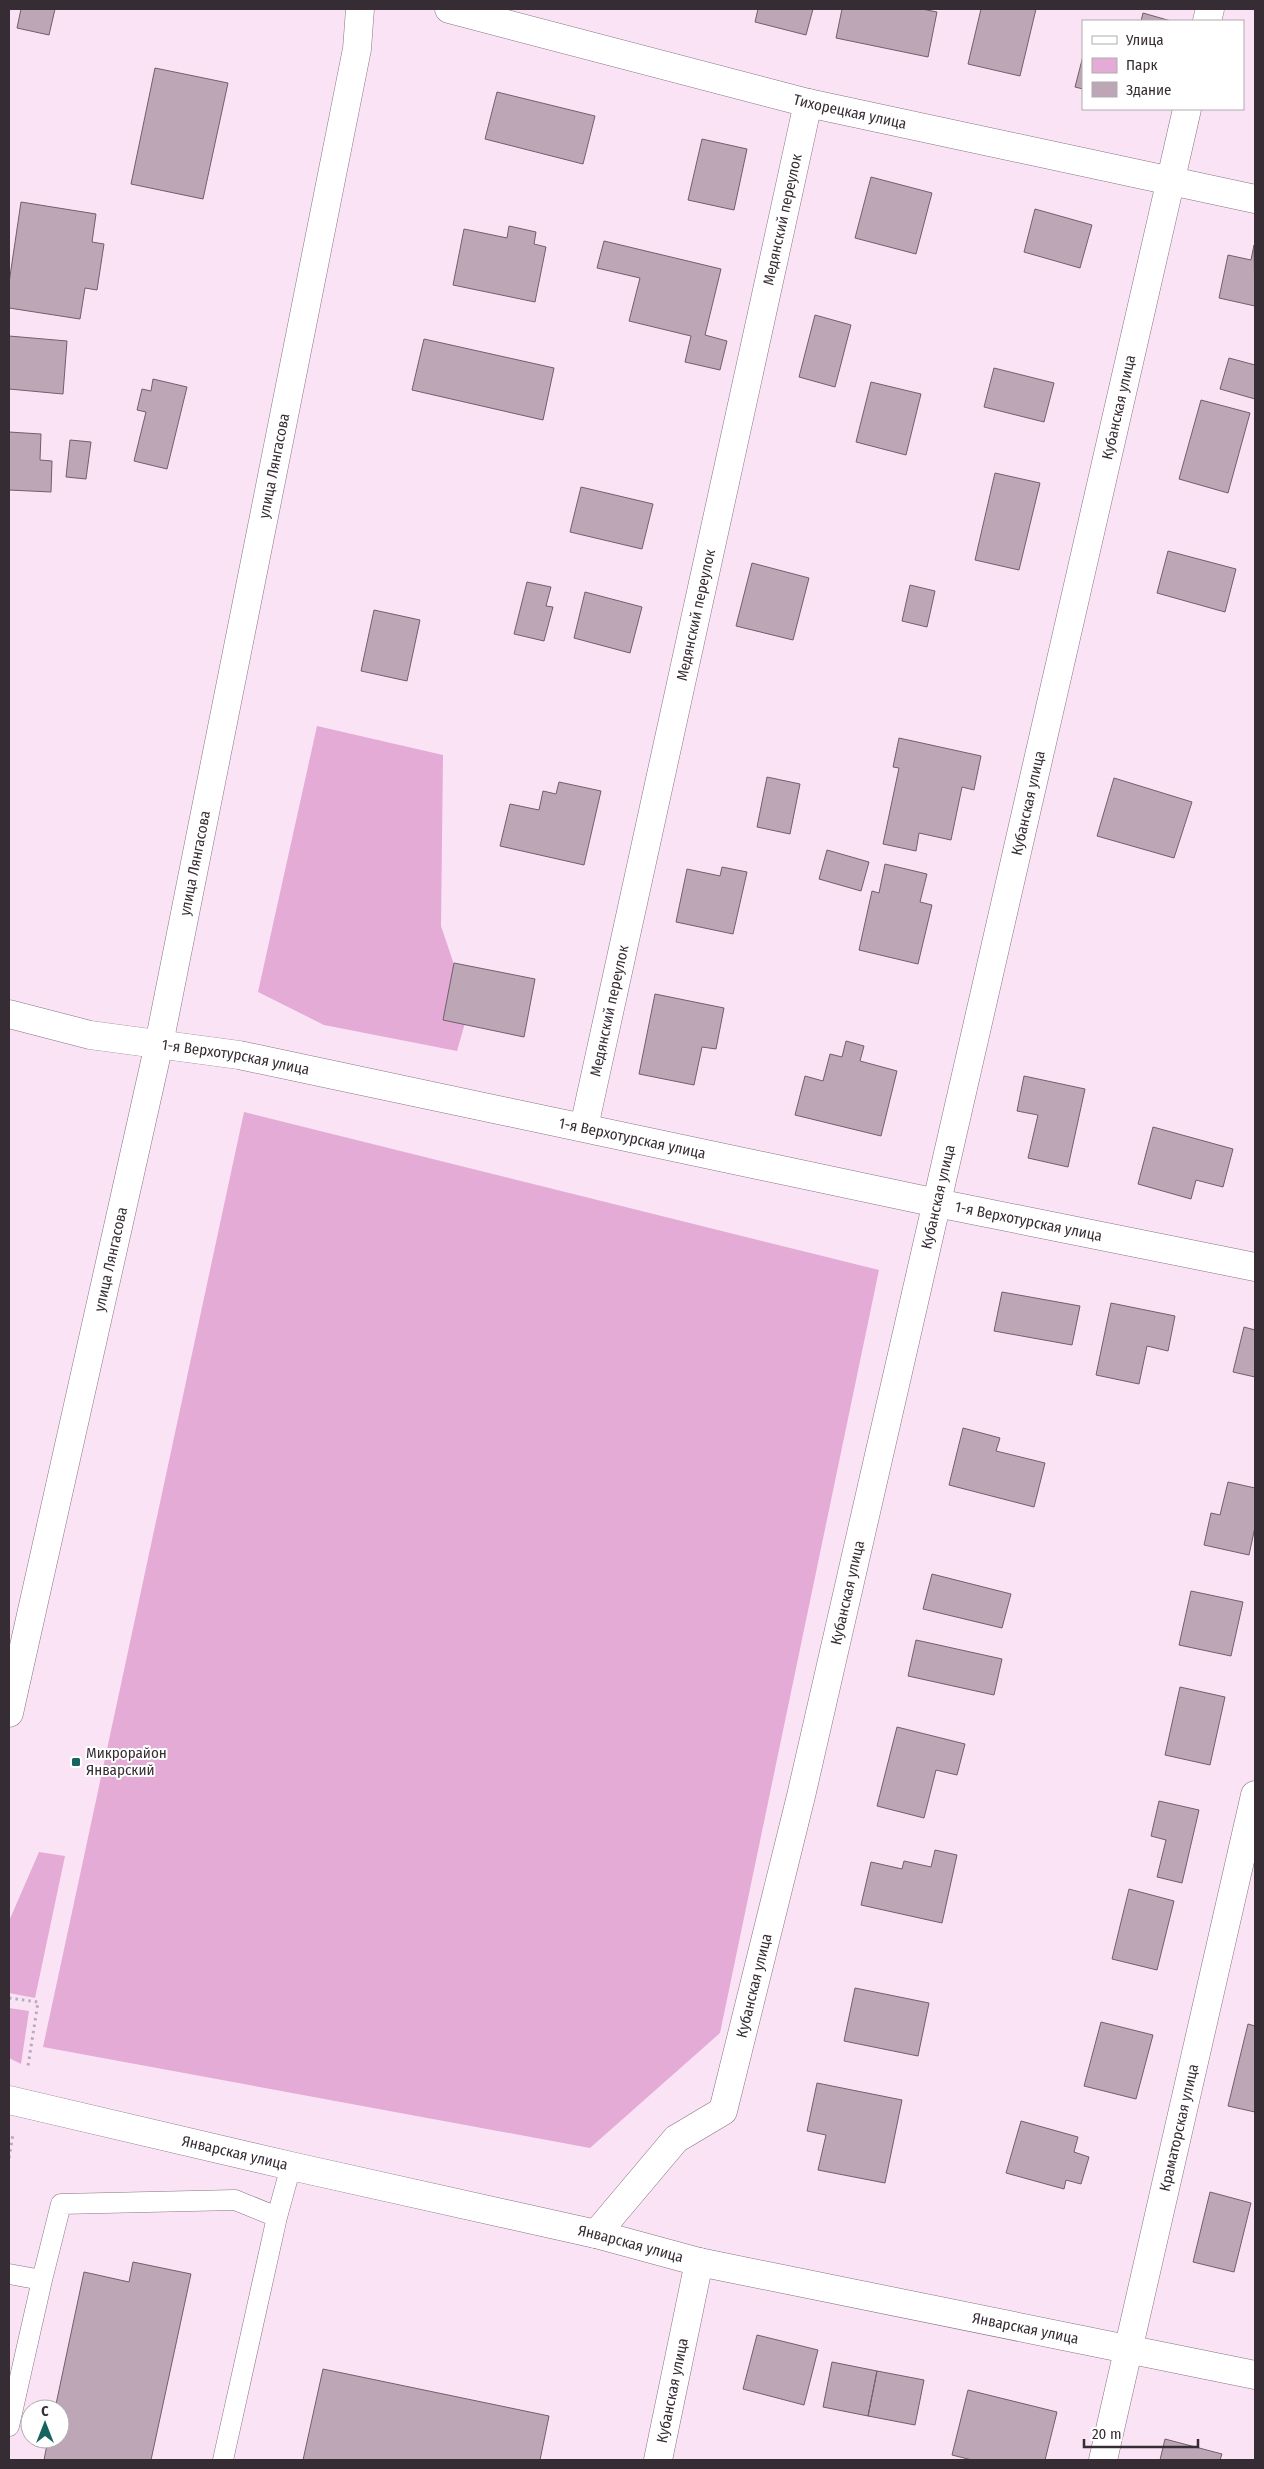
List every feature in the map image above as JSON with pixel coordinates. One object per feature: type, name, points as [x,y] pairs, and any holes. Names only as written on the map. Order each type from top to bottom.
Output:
[{"type":"street","name":"улица Лянгасова","points":[[9,1713],[160,1044],[357,49],[360,9]]},
{"type":"street","name":"Тихорецкая улица","points":[[449,9],[808,103],[1255,199]]},
{"type":"street","name":"Медянский переулок","points":[[584,1127],[808,103]]},
{"type":"street","name":"Кубанская улица","points":[[596,2234],[676,2139],[723,2111],[801,1796],[1187,110]]},
{"type":"street","name":"1-я Верхотурская улица","points":[[9,1014],[90,1036],[239,1054],[937,1203],[1255,1267]]},
{"type":"street","name":"Краматорская улица","points":[[1104,2460],[1255,1795]]},
{"type":"street","name":"Январская улица","points":[[9,2100],[291,2166],[596,2234],[698,2262],[1255,2375]]},
{"type":"street","name":"Кубанская улица","points":[[658,2460],[698,2262]]},
{"type":"lane","points":[[224,2460],[277,2217],[291,2166]]},
{"type":"lane","points":[[9,2426],[61,2204],[235,2200],[277,2217]]},
{"type":"lane","points":[[9,2274],[42,2280]]},
{"type":"path","points":[[9,1998],[38,2002],[28,2066]]},
{"type":"green space","points":[[317,726],[443,755],[441,926],[469,1009],[457,1051],[324,1025],[258,992]]},
{"type":"green space","points":[[244,1112],[879,1270],[720,2033],[590,2148],[43,2047]]},
{"type":"green space","points":[[39,1852],[65,1856],[35,1998],[9,1993],[9,1921]]},
{"type":"green space","points":[[9,2008],[29,2011],[21,2064],[9,2058]]},
{"type":"building","points":[[21,9],[55,9],[49,35],[17,28]]},
{"type":"building","points":[[758,9],[813,9],[806,35],[755,22]]},
{"type":"building","points":[[842,9],[922,9],[937,12],[928,57],[836,38]]},
{"type":"building","points":[[981,9],[1036,9],[1020,76],[968,64]]},
{"type":"building","points":[[1143,13],[1168,20],[1141,20]]},
{"type":"building","points":[[1082,60],[1082,89],[1075,87]]},
{"type":"building","points":[[155,68],[228,83],[203,199],[131,184]]},
{"type":"building","points":[[497,92],[595,116],[583,164],[485,139]]},
{"type":"building","points":[[702,139],[747,149],[734,210],[688,200]]},
{"type":"building","points":[[871,177],[932,193],[916,254],[855,238]]},
{"type":"building","points":[[21,202],[96,214],[92,242],[104,244],[97,290],[85,288],[80,319],[9,308],[9,283]]},
{"type":"building","points":[[1035,209],[1092,225],[1080,268],[1024,252]]},
{"type":"building","points":[[509,226],[536,232],[534,244],[546,247],[535,302],[453,285],[464,229],[507,238]]},
{"type":"building","points":[[604,241],[721,269],[705,335],[727,341],[720,370],[685,362],[691,336],[629,321],[640,278],[597,268]]},
{"type":"building","points":[[1254,245],[1255,306],[1219,298],[1228,255],[1251,260]]},
{"type":"building","points":[[815,315],[851,325],[835,387],[799,377]]},
{"type":"building","points":[[9,336],[67,341],[63,394],[9,389]]},
{"type":"building","points":[[424,339],[554,368],[543,420],[412,390]]},
{"type":"building","points":[[1229,358],[1255,365],[1255,399],[1220,389]]},
{"type":"building","points":[[994,368],[1054,383],[1044,422],[984,407]]},
{"type":"building","points":[[153,379],[187,387],[167,469],[134,461],[146,412],[137,410],[142,389],[151,391]]},
{"type":"building","points":[[871,382],[921,394],[906,455],[856,442]]},
{"type":"building","points":[[1201,400],[1250,413],[1228,493],[1179,479]]},
{"type":"building","points":[[9,432],[41,434],[40,460],[52,461],[51,492],[9,490]]},
{"type":"building","points":[[70,440],[91,442],[86,479],[66,477]]},
{"type":"building","points":[[995,473],[1040,483],[1019,570],[975,560]]},
{"type":"building","points":[[581,487],[653,504],[642,549],[570,532]]},
{"type":"building","points":[[1168,551],[1236,569],[1225,612],[1157,593]]},
{"type":"building","points":[[752,563],[809,578],[793,640],[736,626]]},
{"type":"building","points":[[527,582],[551,587],[546,606],[553,607],[544,641],[514,634]]},
{"type":"building","points":[[910,585],[935,591],[927,627],[902,621]]},
{"type":"building","points":[[585,592],[642,607],[630,653],[574,638]]},
{"type":"building","points":[[374,610],[420,620],[407,681],[361,671]]},
{"type":"building","points":[[899,738],[981,756],[974,790],[962,787],[951,840],[919,833],[916,851],[883,844],[899,768],[893,767]]},
{"type":"building","points":[[767,777],[800,784],[790,834],[757,827]]},
{"type":"building","points":[[1114,778],[1192,802],[1174,858],[1097,836]]},
{"type":"building","points":[[559,782],[601,791],[584,865],[500,846],[510,804],[539,810],[543,791],[556,794]]},
{"type":"building","points":[[827,850],[869,862],[861,891],[819,879]]},
{"type":"building","points":[[885,864],[927,874],[920,902],[932,905],[918,964],[859,950],[872,891],[879,893]]},
{"type":"building","points":[[722,867],[747,872],[733,934],[676,922],[687,869],[720,876]]},
{"type":"building","points":[[454,963],[535,979],[524,1037],[443,1020]]},
{"type":"building","points":[[655,994],[724,1008],[716,1049],[702,1047],[694,1085],[639,1074]]},
{"type":"building","points":[[846,1041],[864,1046],[860,1061],[897,1071],[881,1136],[795,1115],[805,1076],[823,1081],[830,1054],[842,1057]]},
{"type":"building","points":[[1024,1076],[1085,1089],[1068,1167],[1028,1158],[1038,1115],[1017,1111]]},
{"type":"building","points":[[1153,1127],[1233,1149],[1223,1187],[1196,1180],[1191,1199],[1138,1184]]},
{"type":"building","points":[[1002,1292],[1080,1306],[1072,1345],[994,1331]]},
{"type":"building","points":[[1111,1303],[1175,1316],[1168,1351],[1147,1346],[1139,1384],[1096,1375]]},
{"type":"building","points":[[1244,1327],[1255,1330],[1255,1377],[1233,1372]]},
{"type":"building","points":[[963,1428],[1000,1438],[996,1451],[1045,1463],[1034,1507],[949,1485]]},
{"type":"building","points":[[1228,1482],[1255,1488],[1255,1527],[1249,1555],[1204,1545],[1211,1513],[1220,1515]]},
{"type":"building","points":[[932,1574],[1011,1594],[1002,1628],[923,1609]]},
{"type":"building","points":[[1191,1591],[1243,1602],[1231,1656],[1179,1645]]},
{"type":"building","points":[[916,1640],[1002,1659],[994,1695],[908,1676]]},
{"type":"building","points":[[1180,1687],[1225,1697],[1210,1765],[1165,1755]]},
{"type":"building","points":[[897,1727],[965,1744],[957,1775],[936,1770],[924,1818],[877,1806]]},
{"type":"building","points":[[1159,1801],[1199,1810],[1182,1883],[1157,1877],[1166,1840],[1151,1836]]},
{"type":"building","points":[[935,1850],[957,1855],[942,1923],[861,1905],[871,1862],[902,1869],[904,1861],[931,1867]]},
{"type":"building","points":[[1129,1889],[1174,1901],[1157,1970],[1112,1959]]},
{"type":"building","points":[[855,1988],[929,2003],[918,2056],[844,2041]]},
{"type":"building","points":[[1101,2022],[1153,2035],[1136,2099],[1084,2086]]},
{"type":"building","points":[[1248,2024],[1255,2026],[1255,2112],[1228,2106]]},
{"type":"building","points":[[817,2083],[902,2100],[885,2183],[818,2170],[826,2135],[807,2131]]},
{"type":"building","points":[[1021,2121],[1078,2137],[1074,2152],[1089,2157],[1081,2184],[1066,2180],[1064,2189],[1006,2173]]},
{"type":"building","points":[[1210,2192],[1251,2203],[1234,2272],[1193,2262]]},
{"type":"building","points":[[133,2262],[191,2274],[151,2460],[44,2460],[46,2449],[70,2449],[70,2399],[57,2399],[84,2272],[129,2282]]},
{"type":"building","points":[[757,2335],[818,2350],[804,2405],[743,2389]]},
{"type":"building","points":[[832,2362],[877,2371],[868,2416],[823,2407]]},
{"type":"building","points":[[323,2369],[549,2416],[540,2460],[303,2460]]},
{"type":"building","points":[[877,2371],[924,2380],[915,2425],[868,2416]]},
{"type":"building","points":[[968,2390],[1057,2412],[1045,2460],[972,2460],[952,2455]]},
{"type":"building","points":[[1165,2439],[1222,2454],[1220,2460],[1160,2460]]},
{"type":"place","name":"Микрорайон Январский","points":[[76,1762]]}]
